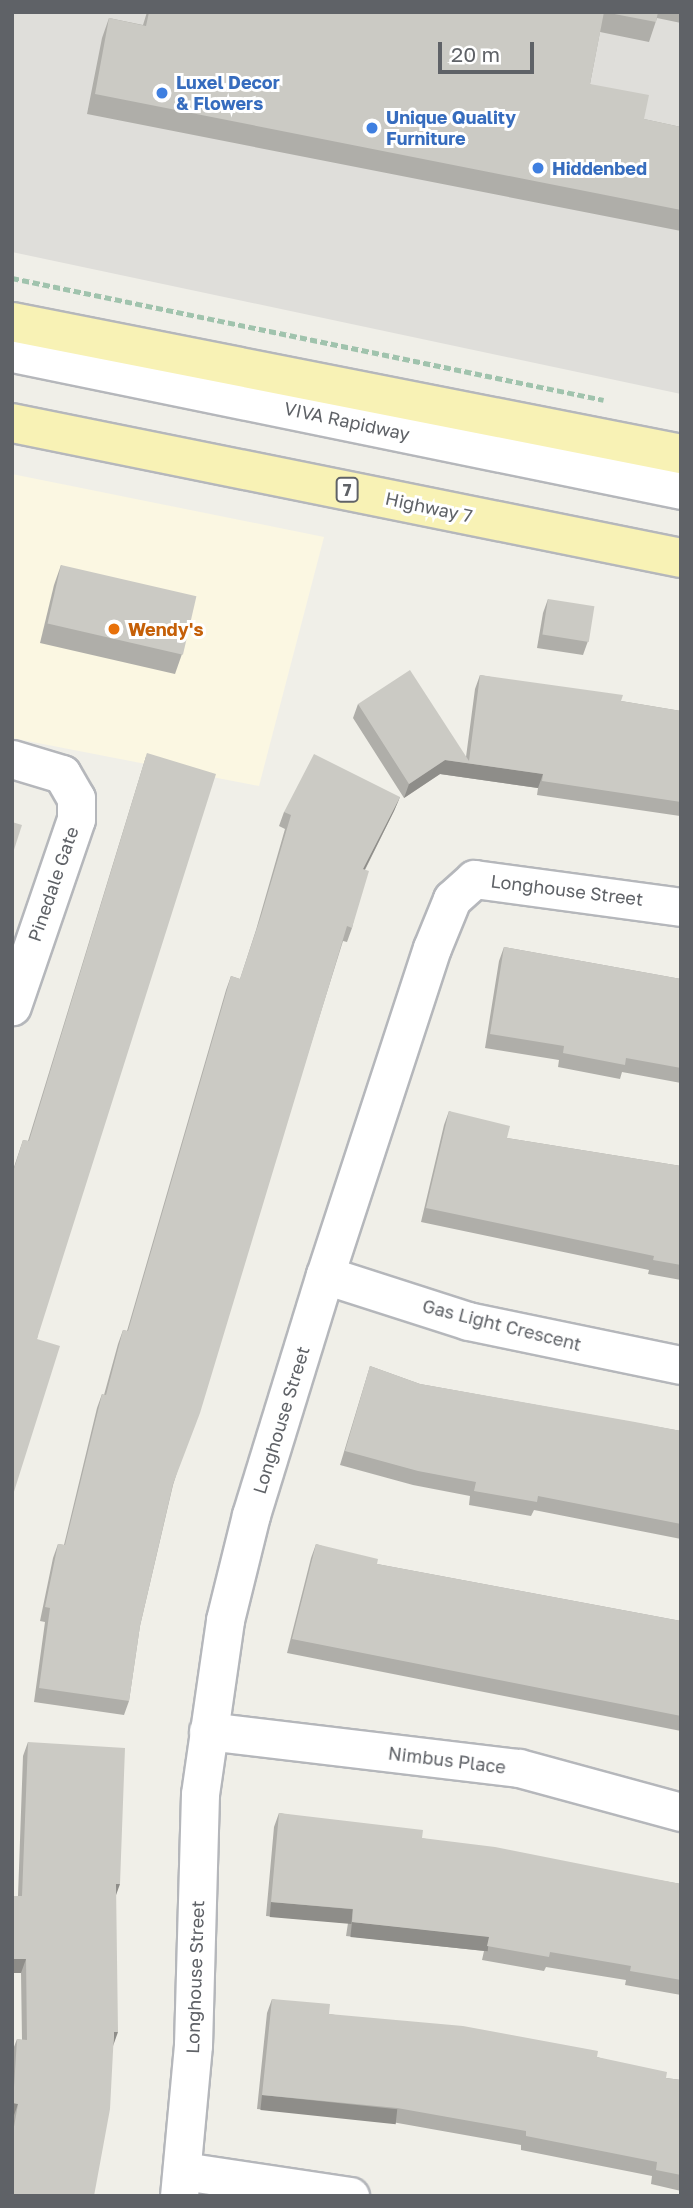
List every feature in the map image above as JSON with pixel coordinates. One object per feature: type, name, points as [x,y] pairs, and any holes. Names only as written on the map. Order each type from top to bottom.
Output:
[{"type":"main road","points":[[12,323],[681,454]]},
{"type":"main road","name":"Highway 7","points":[[12,423],[681,558]]},
{"type":"street","name":"VIVA Rapidway","points":[[12,353],[681,490]]},
{"type":"street","name":"Pinedale Gate","points":[[12,759],[62,774],[76,798],[76,819],[12,1006]]},
{"type":"street","name":"Longhouse Street","points":[[181,2184],[193,2045],[200,1794],[225,1620],[251,1515],[325,1275],[432,948],[452,899],[474,879],[681,906]]},
{"type":"street","name":"Gas Light Crescent","points":[[325,1275],[468,1321],[681,1365]]},
{"type":"street","name":"Nimbus Place","points":[[208,1731],[519,1768],[681,1812]]},
{"type":"street","points":[[181,2184],[350,2196]]},
{"type":"path","points":[[12,278],[613,401]]},
{"type":"shaded area","points":[[12,12],[681,12],[681,394],[12,252]]},
{"type":"shaded area","points":[[12,474],[324,537],[259,786],[12,738]]},
{"type":"building","points":[[149,12],[604,12],[590,84],[649,95],[644,119],[681,127],[681,210],[95,94],[109,18],[146,26]]},
{"type":"building","points":[[604,12],[658,12],[656,22]]},
{"type":"building","name":"Wendy's","points":[[61,565],[196,596],[183,655],[48,623]]},
{"type":"building","points":[[548,599],[594,606],[589,642],[542,635]]},
{"type":"building","points":[[410,670],[469,761],[480,675],[623,695],[621,701],[681,711],[681,802],[542,781],[543,774],[445,760],[409,784],[358,704]]},
{"type":"building","points":[[147,753],[216,774],[37,1339],[60,1346],[12,1498],[12,1175],[23,1140],[29,1141]]},
{"type":"building","points":[[314,754],[400,797],[363,869],[369,871],[352,928],[347,926],[200,1413],[173,1484],[140,1626],[129,1701],[39,1688],[50,1608],[45,1607],[58,1544],[65,1545],[102,1394],[106,1395],[123,1330],[128,1331],[231,976],[240,979],[261,916],[291,815],[284,812]]},
{"type":"building","points":[[12,822],[22,825],[12,856]]},
{"type":"building","points":[[504,947],[681,979],[681,1068],[626,1058],[625,1065],[563,1053],[564,1046],[490,1034]]},
{"type":"building","points":[[449,1111],[510,1126],[507,1138],[681,1166],[681,1265],[653,1260],[654,1256],[426,1208]]},
{"type":"building","points":[[370,1366],[420,1384],[681,1431],[681,1524],[538,1496],[537,1502],[474,1491],[476,1482],[418,1471],[345,1451]]},
{"type":"building","points":[[316,1544],[378,1559],[377,1564],[681,1621],[681,1716],[292,1639]]},
{"type":"building","points":[[28,1742],[125,1748],[120,1884],[116,1884],[118,2032],[114,2032],[110,2109],[94,2196],[12,2196],[12,2138],[18,2104],[13,2103],[17,2039],[27,2040],[26,1959],[12,1959],[12,1896],[22,1896]]},
{"type":"building","points":[[279,1813],[423,1830],[422,1838],[495,1847],[681,1884],[681,1980],[630,1971],[631,1966],[550,1952],[549,1957],[487,1946],[489,1937],[352,1922],[353,1909],[271,1902]]},
{"type":"building","points":[[272,1999],[330,2004],[329,2014],[463,2026],[598,2051],[597,2057],[667,2072],[666,2078],[681,2080],[681,2175],[656,2170],[657,2162],[526,2136],[526,2131],[397,2108],[262,2095]]},
{"type":"place","name":"Luxel Decor & Flowers","points":[[162,93]]},
{"type":"place","name":"Unique Quality Furniture","points":[[372,128]]},
{"type":"place","name":"Hiddenbed","points":[[538,168]]},
{"type":"place","name":"Wendy's","points":[[114,629]]}]
